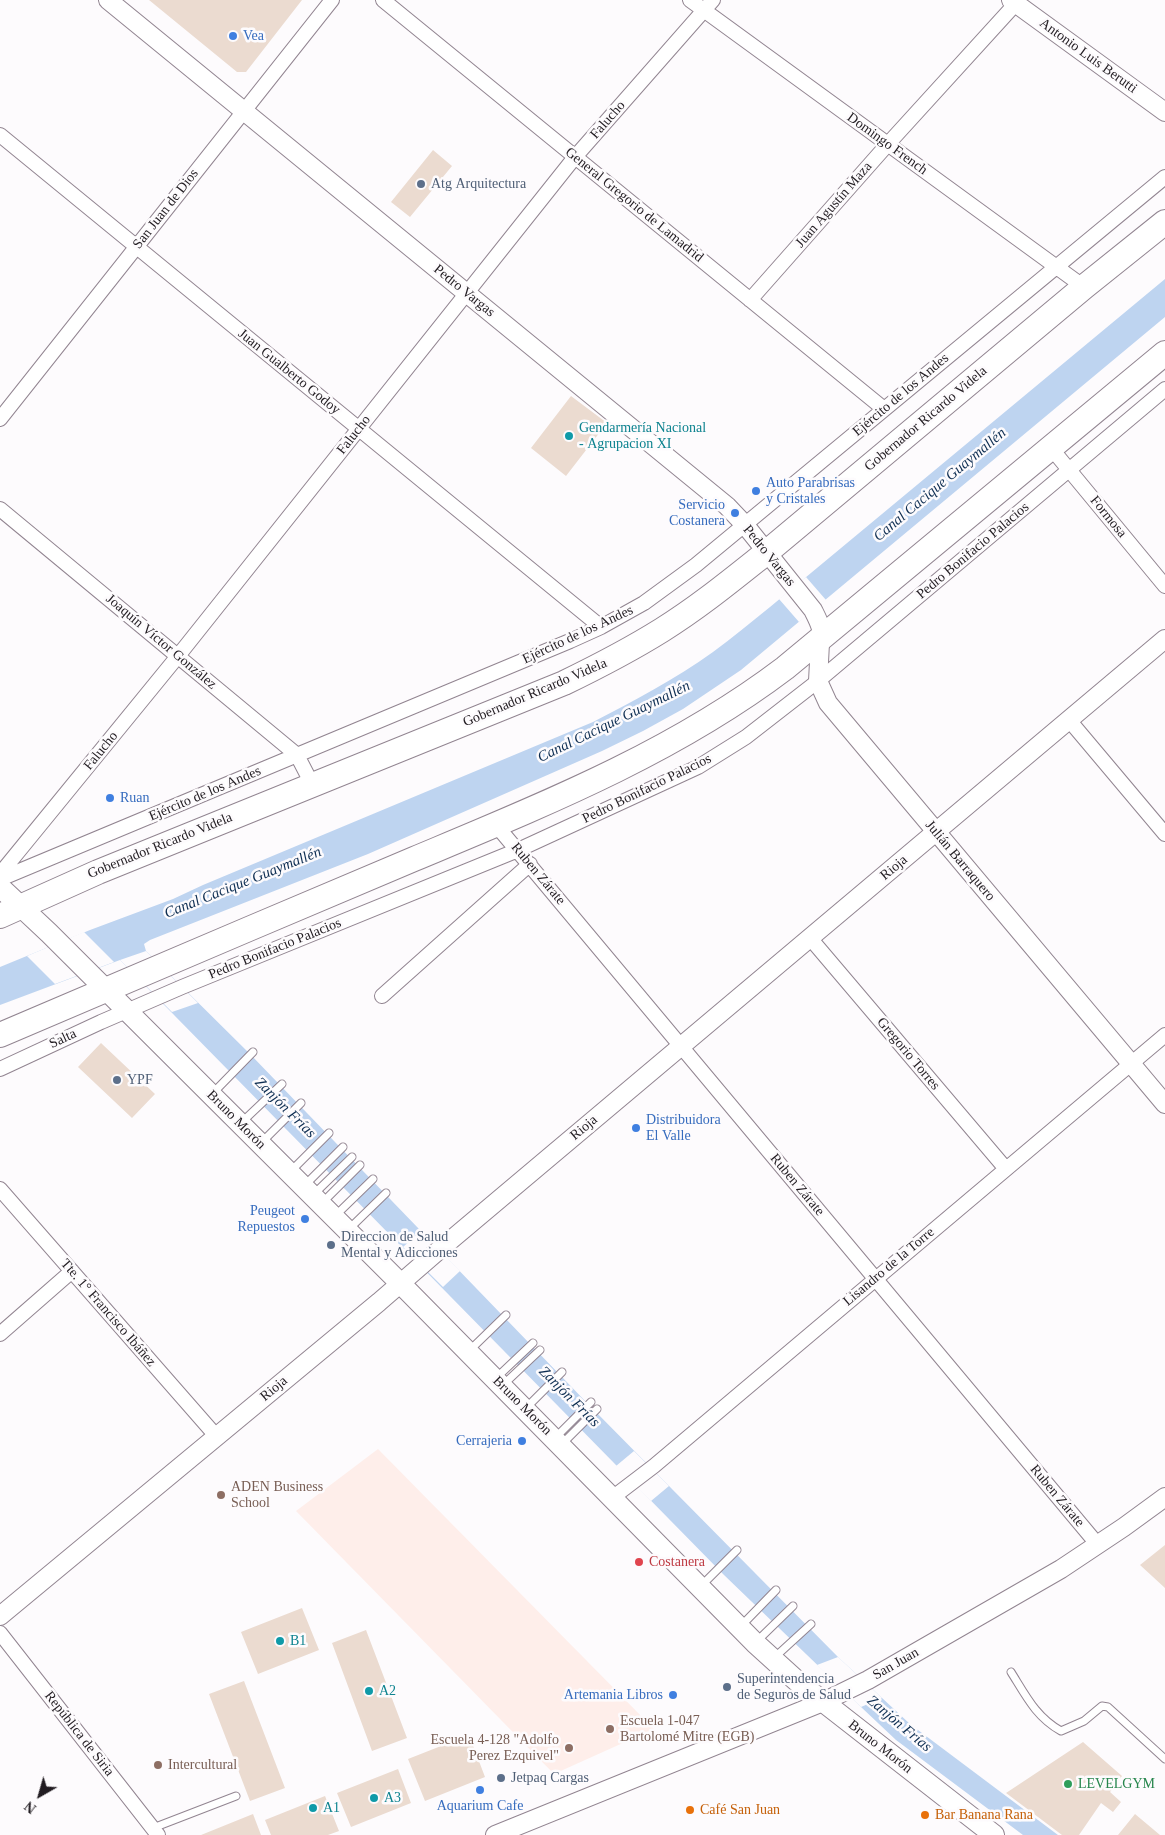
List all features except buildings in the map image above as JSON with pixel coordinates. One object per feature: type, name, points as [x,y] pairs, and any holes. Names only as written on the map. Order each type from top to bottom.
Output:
[{"type":"highway","name":"Gobernador Ricardo Videla","points":[[0,916],[98,872],[564,683],[612,660],[671,624],[717,592],[1165,222]]},
{"type":"highway","points":[[0,1035],[496,825],[603,777],[680,738],[747,696],[822,638],[1165,353]]},
{"type":"main road","name":"Bruno Morón","points":[[0,887],[65,948],[401,1284],[755,1643],[823,1702],[994,1835]]},
{"type":"street","name":"Pedro Vargas","points":[[108,0],[727,506],[745,525],[804,599]]},
{"type":"street","name":"San Juan de Dios","points":[[0,419],[332,0]]},
{"type":"street","name":"General Gregorio de Lamadrid","points":[[383,0],[884,409]]},
{"type":"street","name":"Domingo French","points":[[690,0],[708,5],[887,145],[1084,287]]},
{"type":"street","name":"Antonio Luis Berutti","points":[[1015,1],[1165,112]]},
{"type":"street","name":"Juan Agustín Maza","points":[[750,300],[1015,1]]},
{"type":"street","name":"Falucho","points":[[0,874],[178,656],[575,157],[708,5]]},
{"type":"street","name":"Juan Gualberto Godoy","points":[[0,135],[601,627]]},
{"type":"street","name":"Ejército de los Andes","points":[[0,879],[601,627],[644,604],[696,566],[1165,177]]},
{"type":"street","name":"Pedro Bonifacio Palacios","points":[[126,1010],[518,850],[698,767],[746,737],[818,681],[1165,389]]},
{"type":"street","name":"Formosa","points":[[1051,448],[1165,586]]},
{"type":"street","name":"Joaquín Víctor González","points":[[0,509],[297,755],[312,784]]},
{"type":"street","name":"Julián Barraquero","points":[[804,599],[818,621],[822,638],[820,643],[818,681],[828,703],[1165,1104]]},
{"type":"street","name":"Rioja","points":[[0,1616],[401,1284],[421,1265],[1165,638]]},
{"type":"street","points":[[1068,720],[1165,834]]},
{"type":"street","name":"Ruben Zárate","points":[[496,825],[1098,1545]]},
{"type":"street","points":[[382,996],[530,864]]},
{"type":"street","name":"Gregorio Torres","points":[[810,938],[1006,1169]]},
{"type":"street","name":"Salta","points":[[0,1069],[126,1010]]},
{"type":"street","name":"Lisandro de la Torre","points":[[612,1498],[651,1468],[1165,1035]]},
{"type":"street","name":"Tte. 1° Francisco Ibáñez","points":[[0,1189],[217,1436]]},
{"type":"street","points":[[0,1334],[72,1272]]},
{"type":"street","name":"San Juan","points":[[495,1835],[823,1702],[865,1682],[1061,1569],[1165,1497]]},
{"type":"street","name":"República de Siria","points":[[0,1633],[155,1831]]},
{"type":"lane","points":[[211,1095],[252,1053]]},
{"type":"lane","points":[[240,1124],[281,1085]]},
{"type":"lane","points":[[260,1144],[300,1104]]},
{"type":"lane","points":[[289,1173],[328,1134]]},
{"type":"lane","points":[[323,1207],[324,1166],[342,1148]]},
{"type":"lane","points":[[323,1207],[333,1176],[351,1158]]},
{"type":"lane","points":[[323,1207],[341,1184],[359,1166]]},
{"type":"lane","points":[[323,1207],[354,1198],[372,1180]]},
{"type":"lane","points":[[323,1207],[367,1212],[386,1194]]},
{"type":"lane","points":[[468,1352],[505,1316]]},
{"type":"lane","points":[[498,1383],[515,1360],[532,1344]]},
{"type":"lane","points":[[498,1383],[521,1367],[539,1350]]},
{"type":"lane","points":[[525,1410],[561,1373]]},
{"type":"lane","points":[[557,1442],[573,1421],[590,1404]]},
{"type":"lane","points":[[557,1442],[579,1427],[596,1410]]},
{"type":"lane","points":[[700,1587],[736,1551]]},
{"type":"lane","points":[[740,1628],[775,1591]]},
{"type":"lane","points":[[755,1643],[791,1608]]},
{"type":"lane","points":[[773,1659],[809,1626]]},
{"type":"lane","points":[[1011,1672],[1037,1713],[1048,1724],[1061,1731],[1084,1720],[1102,1706],[1108,1707],[1165,1758]]},
{"type":"lane","points":[[155,1831],[236,1796]]},
{"type":"shaded area","points":[[378,1449],[654,1729],[554,1774],[296,1511]]},
{"type":"water","points":[[1165,279],[1165,317],[741,670],[683,709],[602,751],[368,854],[144,944],[146,951],[250,1054],[589,1405],[838,1657],[910,1724],[1058,1835],[1023,1835],[896,1740],[724,1575],[120,960],[0,1005],[0,967],[90,930],[173,899],[593,722],[639,698],[699,662],[770,607]]},
{"type":"pier","points":[[806,577],[826,600],[799,622],[779,599]]},
{"type":"pier","points":[[84,932],[114,962],[55,984],[27,956]]},
{"type":"pier","points":[[146,951],[198,1003],[172,1012],[120,960]]},
{"type":"pier","points":[[421,1231],[460,1271],[443,1287],[403,1247]]},
{"type":"pier","points":[[634,1451],[669,1486],[651,1501],[616,1466]]},
{"type":"pier","points":[[838,1657],[882,1698],[861,1707],[817,1665]]},
{"type":"place","name":"Vea","points":[[233,36]]},
{"type":"place","name":"Atg Arquitectura","points":[[421,184]]},
{"type":"place","name":"Gendarmería Nacional - Agrupacion XI","points":[[569,436]]},
{"type":"place","name":"Auto Parabrisas y Cristales","points":[[756,491]]},
{"type":"place","name":"Servicio Costanera","points":[[735,513]]},
{"type":"place","name":"Ruan","points":[[110,798]]},
{"type":"place","name":"YPF","points":[[117,1080]]},
{"type":"place","name":"Distribuidora El Valle","points":[[636,1128]]},
{"type":"place","name":"Peugeot Repuestos","points":[[305,1219]]},
{"type":"place","name":"Direccion de Salud Mental y Adicciones","points":[[331,1245]]},
{"type":"place","name":"Cerrajeria","points":[[522,1441]]},
{"type":"place","name":"ADEN Business School","points":[[221,1495]]},
{"type":"place","name":"Costanera","points":[[639,1562]]},
{"type":"place","name":"B1","points":[[280,1641]]},
{"type":"place","name":"Superintendencia de Seguros de Salud","points":[[727,1687]]},
{"type":"place","name":"A2","points":[[369,1691]]},
{"type":"place","name":"Artemania Libros","points":[[673,1695]]},
{"type":"place","name":"Escuela 1-047 Bartolomé Mitre (EGB)","points":[[610,1729]]},
{"type":"place","name":"Escuela 4-128 \"Adolfo Perez Ezquivel\"","points":[[569,1748]]},
{"type":"place","name":"Intercultural","points":[[158,1765]]},
{"type":"place","name":"Jetpaq Cargas","points":[[501,1778]]},
{"type":"place","name":"LEVELGYM","points":[[1068,1784]]},
{"type":"place","name":"Aquarium Cafe","points":[[480,1790]]},
{"type":"place","name":"A3","points":[[374,1798]]},
{"type":"place","name":"A1","points":[[313,1808]]},
{"type":"place","name":"Café San Juan","points":[[690,1810]]},
{"type":"place","name":"Bar Banana Rana","points":[[925,1815]]},
{"type":"water label","name":"Canal Cacique Guaymallén","points":[[940,485]]},
{"type":"water label","name":"Canal Cacique Guaymallén","points":[[614,722]]},
{"type":"water label","name":"Canal Cacique Guaymallén","points":[[243,883]]},
{"type":"water label","name":"Zanjón Frías","points":[[285,1108]]},
{"type":"water label","name":"Zanjón Frías","points":[[569,1397]]},
{"type":"water label","name":"Zanjón Frías","points":[[899,1724]]}]
